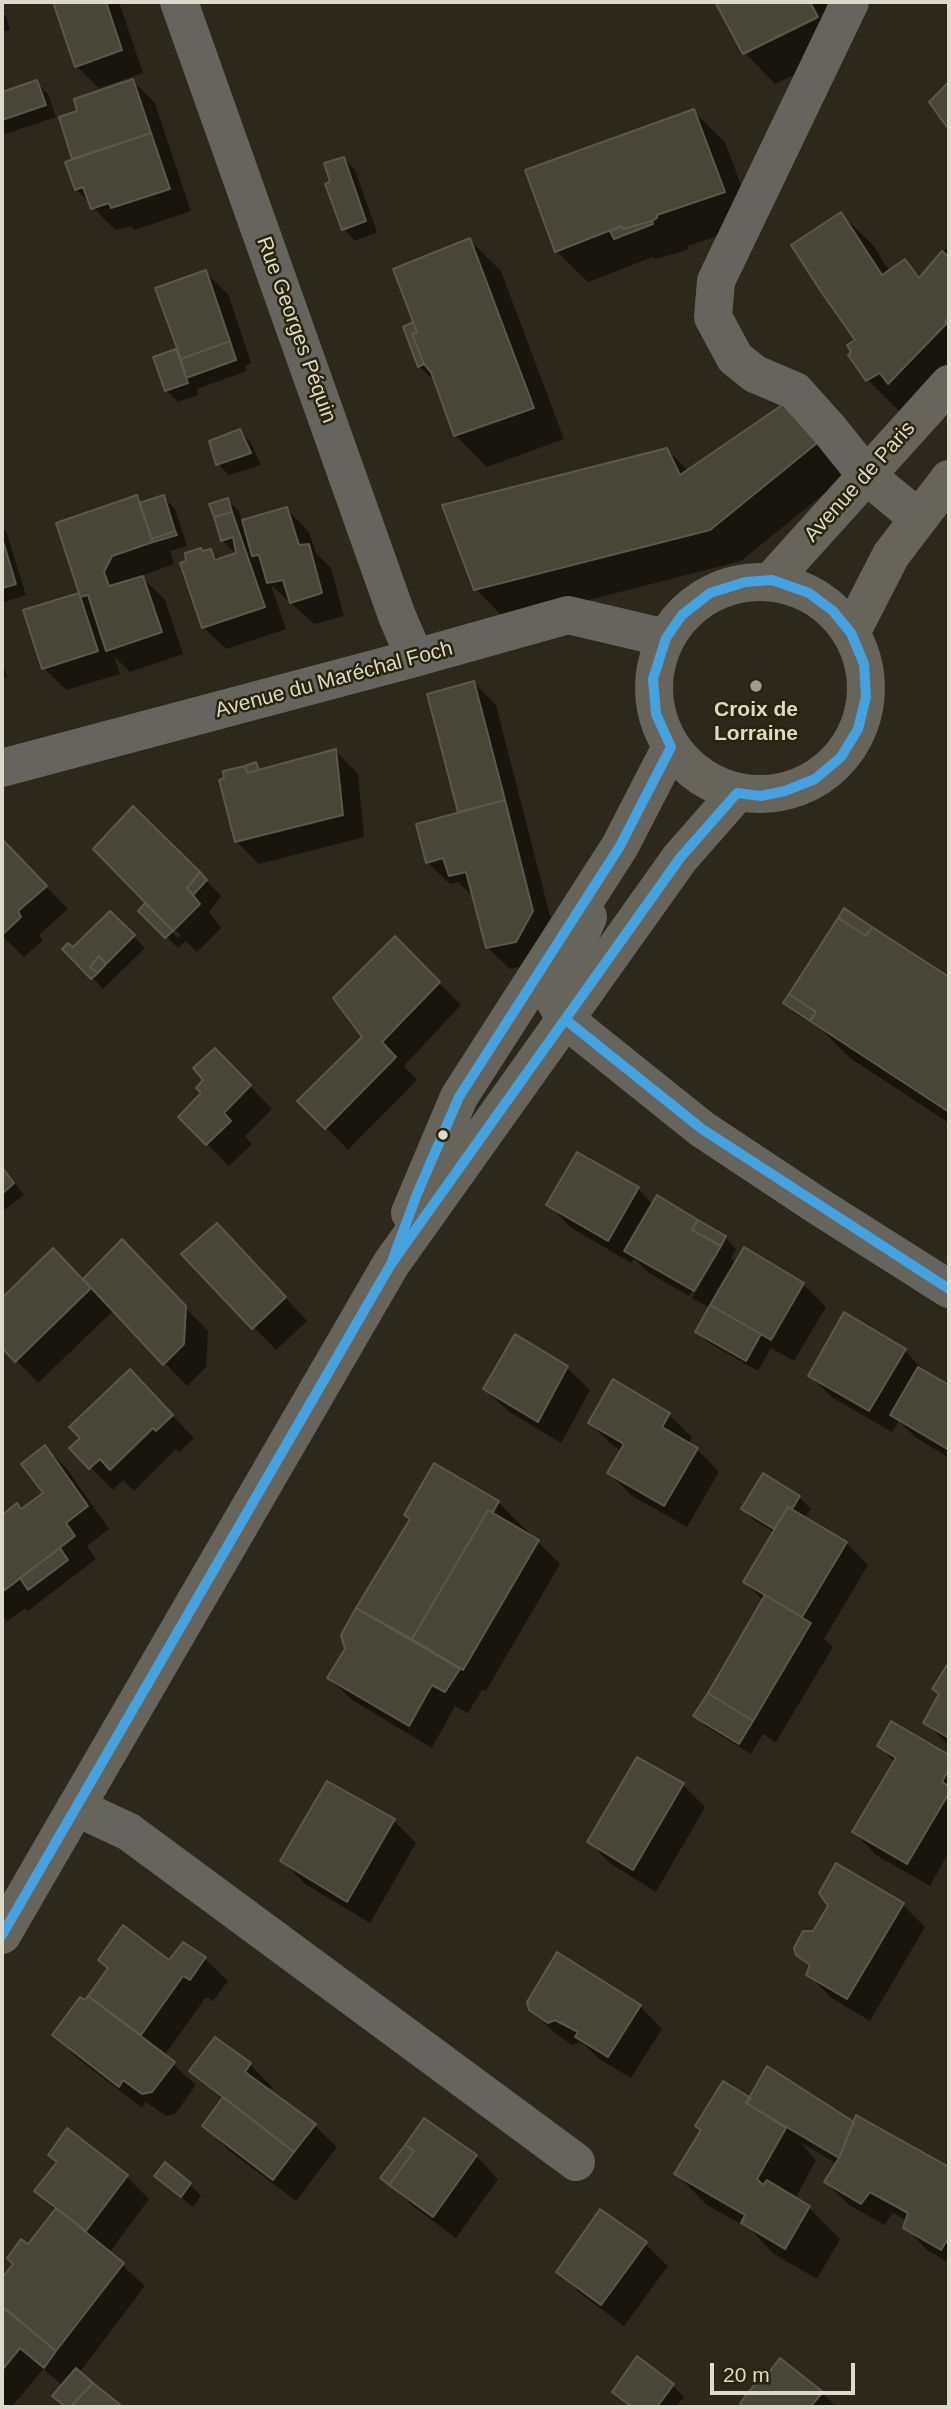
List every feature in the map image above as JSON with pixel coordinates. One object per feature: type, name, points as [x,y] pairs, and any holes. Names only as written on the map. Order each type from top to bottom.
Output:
[{"type":"main road","name":"Avenue de Paris","points":[[772,580],[949,384]]},
{"type":"main road","points":[[851,633],[891,555],[949,479]]},
{"type":"main road","points":[[772,580],[809,593],[833,611],[851,633],[864,664],[866,697],[858,729],[841,757],[816,779],[785,791],[761,796],[737,793],[693,770],[671,747],[656,715],[653,679],[658,658],[666,638],[682,615],[710,593],[745,582],[772,580]]},
{"type":"main road","points":[[391,1264],[417,1194],[459,1097],[620,846],[671,747]]},
{"type":"main road","points":[[2,1935],[391,1264],[680,858],[737,793]]},
{"type":"street","name":"Rue Georges Péquin","points":[[179,2],[392,603],[415,658]]},
{"type":"street","points":[[850,2],[716,281],[713,317],[734,358],[755,374],[795,391],[866,475],[918,518]]},
{"type":"street","name":"Avenue du Maréchal Foch","points":[[2,768],[568,615],[666,638]]},
{"type":"street","points":[[620,846],[555,992],[555,1001],[566,1020],[702,1129],[949,1289]]},
{"type":"street","points":[[76,1807],[129,1832],[576,2162]]},
{"type":"building","points":[[53,2],[106,2],[122,50],[75,67]]},
{"type":"building","points":[[715,2],[810,2],[818,17],[743,54]]},
{"type":"building","points":[[133,79],[151,133],[72,159],[59,117],[77,111],[74,99]]},
{"type":"building","points":[[37,80],[46,105],[2,120],[2,92]]},
{"type":"building","points":[[949,82],[949,130],[929,102]]},
{"type":"building","points":[[694,109],[725,192],[657,215],[652,221],[623,229],[621,226],[555,252],[525,170]]},
{"type":"building","points":[[151,133],[170,189],[111,208],[109,203],[91,209],[83,187],[75,190],[65,162]]},
{"type":"building","points":[[344,157],[366,221],[342,230],[325,184],[330,181],[324,163]]},
{"type":"building","points":[[841,212],[882,275],[905,259],[919,278],[942,251],[949,257],[947,323],[888,384],[880,373],[866,381],[848,355],[851,352],[847,345],[855,340],[791,245]]},
{"type":"building","points":[[652,221],[653,224],[614,239],[610,231],[621,226],[623,229]]},
{"type":"building","points":[[470,238],[534,408],[454,436],[431,372],[424,364],[412,334],[417,332],[393,269]]},
{"type":"building","points":[[206,270],[230,341],[181,359],[155,288]]},
{"type":"building","points":[[413,322],[417,332],[412,334],[424,364],[418,367],[403,327]]},
{"type":"building","points":[[230,341],[236,360],[186,378],[181,359]]},
{"type":"building","points":[[176,349],[188,383],[165,391],[153,357]]},
{"type":"building","points":[[785,403],[822,439],[710,530],[474,590],[442,505],[667,448],[680,475]]},
{"type":"building","points":[[240,429],[251,453],[216,465],[209,441]]},
{"type":"building","points":[[137,495],[153,542],[112,556],[104,572],[109,586],[143,576],[162,632],[106,651],[88,595],[80,597],[56,523]]},
{"type":"building","points":[[164,495],[175,531],[152,539],[139,503]]},
{"type":"building","points":[[228,498],[232,512],[214,517],[209,504]]},
{"type":"building","points":[[287,507],[299,545],[309,544],[322,593],[290,603],[283,580],[267,583],[259,555],[252,556],[242,520]]},
{"type":"building","points":[[232,512],[265,607],[202,628],[180,563],[186,561],[185,553],[201,548],[202,551],[211,549],[215,560],[236,553],[233,537],[221,541],[214,517]]},
{"type":"building","points":[[175,531],[177,535],[153,542],[152,539]]},
{"type":"building","points":[[2,538],[16,584],[2,588]]},
{"type":"building","points":[[79,593],[98,651],[42,669],[23,610]]},
{"type":"building","points":[[474,681],[505,800],[458,812],[427,694]]},
{"type":"building","points":[[336,749],[343,815],[235,842],[219,780],[224,778],[223,771],[245,766],[247,773]]},
{"type":"building","points":[[256,762],[259,770],[247,773],[245,766]]},
{"type":"building","points":[[505,800],[533,911],[516,942],[486,948],[466,872],[449,876],[443,858],[426,863],[416,824]]},
{"type":"building","points":[[133,806],[200,872],[187,888],[200,904],[173,931],[93,849]]},
{"type":"building","points":[[2,839],[47,886],[18,911],[21,917],[2,935]]},
{"type":"building","points":[[200,872],[207,880],[193,895],[187,888]]},
{"type":"building","points":[[145,903],[173,931],[165,938],[138,911]]},
{"type":"building","points":[[844,908],[872,927],[866,936],[838,918]]},
{"type":"building","points":[[110,911],[135,935],[106,964],[99,956],[90,967],[98,973],[91,979],[62,949],[68,943],[73,947]]},
{"type":"building","points":[[838,918],[866,936],[872,927],[949,977],[949,1112],[810,1021],[816,1012],[789,994]]},
{"type":"building","points":[[395,936],[440,982],[382,1042],[396,1057],[325,1129],[297,1101],[362,1037],[333,998]]},
{"type":"building","points":[[99,956],[106,964],[98,973],[90,967]]},
{"type":"building","points":[[789,994],[816,1012],[810,1021],[783,1003]]},
{"type":"building","points":[[215,1048],[251,1085],[224,1113],[231,1121],[206,1145],[178,1117],[201,1093],[196,1088],[203,1080],[193,1068]]},
{"type":"building","points":[[577,1152],[639,1187],[608,1241],[546,1205]]},
{"type":"building","points":[[2,1167],[14,1183],[2,1194]]},
{"type":"building","points":[[657,1195],[698,1220],[692,1230],[721,1246],[694,1291],[624,1251]]},
{"type":"building","points":[[698,1220],[726,1236],[721,1246],[692,1230]]},
{"type":"building","points":[[217,1223],[286,1297],[252,1329],[181,1254]]},
{"type":"building","points":[[122,1239],[186,1306],[184,1344],[163,1365],[83,1279]]},
{"type":"building","points":[[744,1247],[804,1283],[771,1340],[710,1305]]},
{"type":"building","points":[[53,1248],[91,1288],[15,1362],[2,1348],[2,1298]]},
{"type":"building","points":[[710,1305],[761,1334],[746,1361],[695,1332]]},
{"type":"building","points":[[844,1312],[906,1349],[869,1411],[808,1376]]},
{"type":"building","points":[[515,1334],[568,1366],[538,1422],[483,1389]]},
{"type":"building","points":[[918,1367],[949,1385],[949,1450],[890,1415]]},
{"type":"building","points":[[130,1369],[173,1415],[156,1431],[153,1428],[110,1470],[100,1459],[89,1469],[69,1448],[80,1438],[69,1427]]},
{"type":"building","points":[[613,1379],[670,1413],[662,1427],[698,1448],[664,1506],[607,1473],[624,1444],[588,1423]]},
{"type":"building","points":[[45,1445],[88,1506],[66,1523],[75,1536],[5,1590],[2,1587],[2,1515],[17,1503],[21,1509],[43,1493],[21,1464]]},
{"type":"building","points":[[434,1463],[499,1501],[493,1512],[488,1510],[412,1639],[356,1608],[410,1519],[404,1515]]},
{"type":"building","points":[[763,1473],[800,1496],[792,1509],[788,1507],[774,1529],[741,1509]]},
{"type":"building","points":[[788,1507],[847,1542],[802,1617],[743,1582]]},
{"type":"building","points":[[488,1510],[539,1540],[463,1670],[412,1639]]},
{"type":"building","points":[[60,1548],[68,1560],[28,1590],[20,1578]]},
{"type":"building","points":[[765,1595],[811,1623],[753,1721],[708,1693]]},
{"type":"building","points":[[356,1608],[460,1669],[445,1692],[432,1685],[409,1726],[327,1678],[345,1649],[341,1635]]},
{"type":"building","points":[[949,1662],[949,1738],[923,1723],[939,1694],[932,1689]]},
{"type":"building","points":[[708,1693],[753,1721],[739,1744],[693,1716]]},
{"type":"building","points":[[891,1721],[949,1755],[949,1769],[942,1782],[949,1786],[949,1793],[907,1864],[852,1832],[896,1758],[877,1746]]},
{"type":"building","points":[[637,1757],[684,1783],[633,1870],[587,1842]]},
{"type":"building","points":[[327,1781],[395,1819],[347,1902],[280,1861]]},
{"type":"building","points":[[836,1863],[904,1903],[847,1999],[806,1975],[810,1965],[796,1955],[794,1948],[803,1931],[813,1931],[828,1906],[819,1893]]},
{"type":"building","points":[[123,1925],[169,1960],[183,1942],[206,1957],[190,1980],[183,1976],[141,2035],[88,1996],[108,1968],[98,1960]]},
{"type":"building","points":[[557,1952],[641,2005],[608,2057],[575,2037],[578,2032],[555,2020],[548,2023],[529,2010],[527,2002]]},
{"type":"building","points":[[88,1996],[175,2062],[152,2092],[142,2094],[123,2080],[119,2087],[52,2035],[80,1997],[85,2000]]},
{"type":"building","points":[[215,2037],[251,2063],[245,2072],[316,2124],[294,2152],[189,2071]]},
{"type":"building","points":[[767,2066],[854,2122],[839,2158],[746,2103]]},
{"type":"building","points":[[723,2081],[751,2098],[746,2103],[786,2128],[757,2179],[763,2185],[767,2180],[810,2206],[785,2249],[741,2223],[745,2215],[674,2174],[701,2130],[695,2126]]},
{"type":"building","points":[[223,2097],[294,2152],[273,2180],[202,2126]]},
{"type":"building","points":[[856,2115],[949,2167],[949,2237],[941,2250],[903,2228],[908,2213],[870,2192],[861,2204],[824,2182],[839,2158]]},
{"type":"building","points":[[424,2118],[477,2155],[433,2217],[389,2185],[414,2151],[405,2145]]},
{"type":"building","points":[[67,2128],[128,2175],[86,2231],[34,2191],[57,2162],[48,2155]]},
{"type":"building","points":[[405,2145],[414,2151],[389,2185],[380,2178]]},
{"type":"building","points":[[165,2162],[191,2183],[181,2197],[154,2176]]},
{"type":"building","points":[[56,2208],[124,2263],[56,2351],[2,2306],[2,2278],[13,2264],[7,2258],[21,2239],[28,2244]]},
{"type":"building","points":[[600,2209],[647,2242],[601,2305],[556,2272]]},
{"type":"building","points":[[5,2309],[56,2351],[44,2368],[20,2348],[2,2370],[2,2312]]},
{"type":"building","points":[[637,2356],[674,2384],[657,2407],[632,2407],[612,2392]]},
{"type":"building","points":[[780,2358],[823,2392],[810,2407],[740,2407],[740,2403],[758,2380],[763,2380]]},
{"type":"building","points":[[76,2368],[93,2383],[70,2407],[66,2407],[52,2396]]},
{"type":"building","points":[[93,2383],[123,2407],[70,2407]]},
{"type":"transit line","points":[[772,580],[809,593],[833,611],[851,633],[864,664],[866,697],[858,729],[841,757],[815,779],[785,791],[761,796],[737,793],[680,858],[391,1264],[417,1194],[459,1097],[620,846],[671,747],[656,714],[653,679],[666,638],[682,615],[710,593],[745,582],[772,580]]},
{"type":"transit line","points":[[566,1020],[702,1129],[949,1289]]},
{"type":"transit line","points":[[391,1264],[335,1361],[2,1935],[391,1264]]},
{"type":"place","name":"Croix de Lorraine","points":[[756,686]]}]
